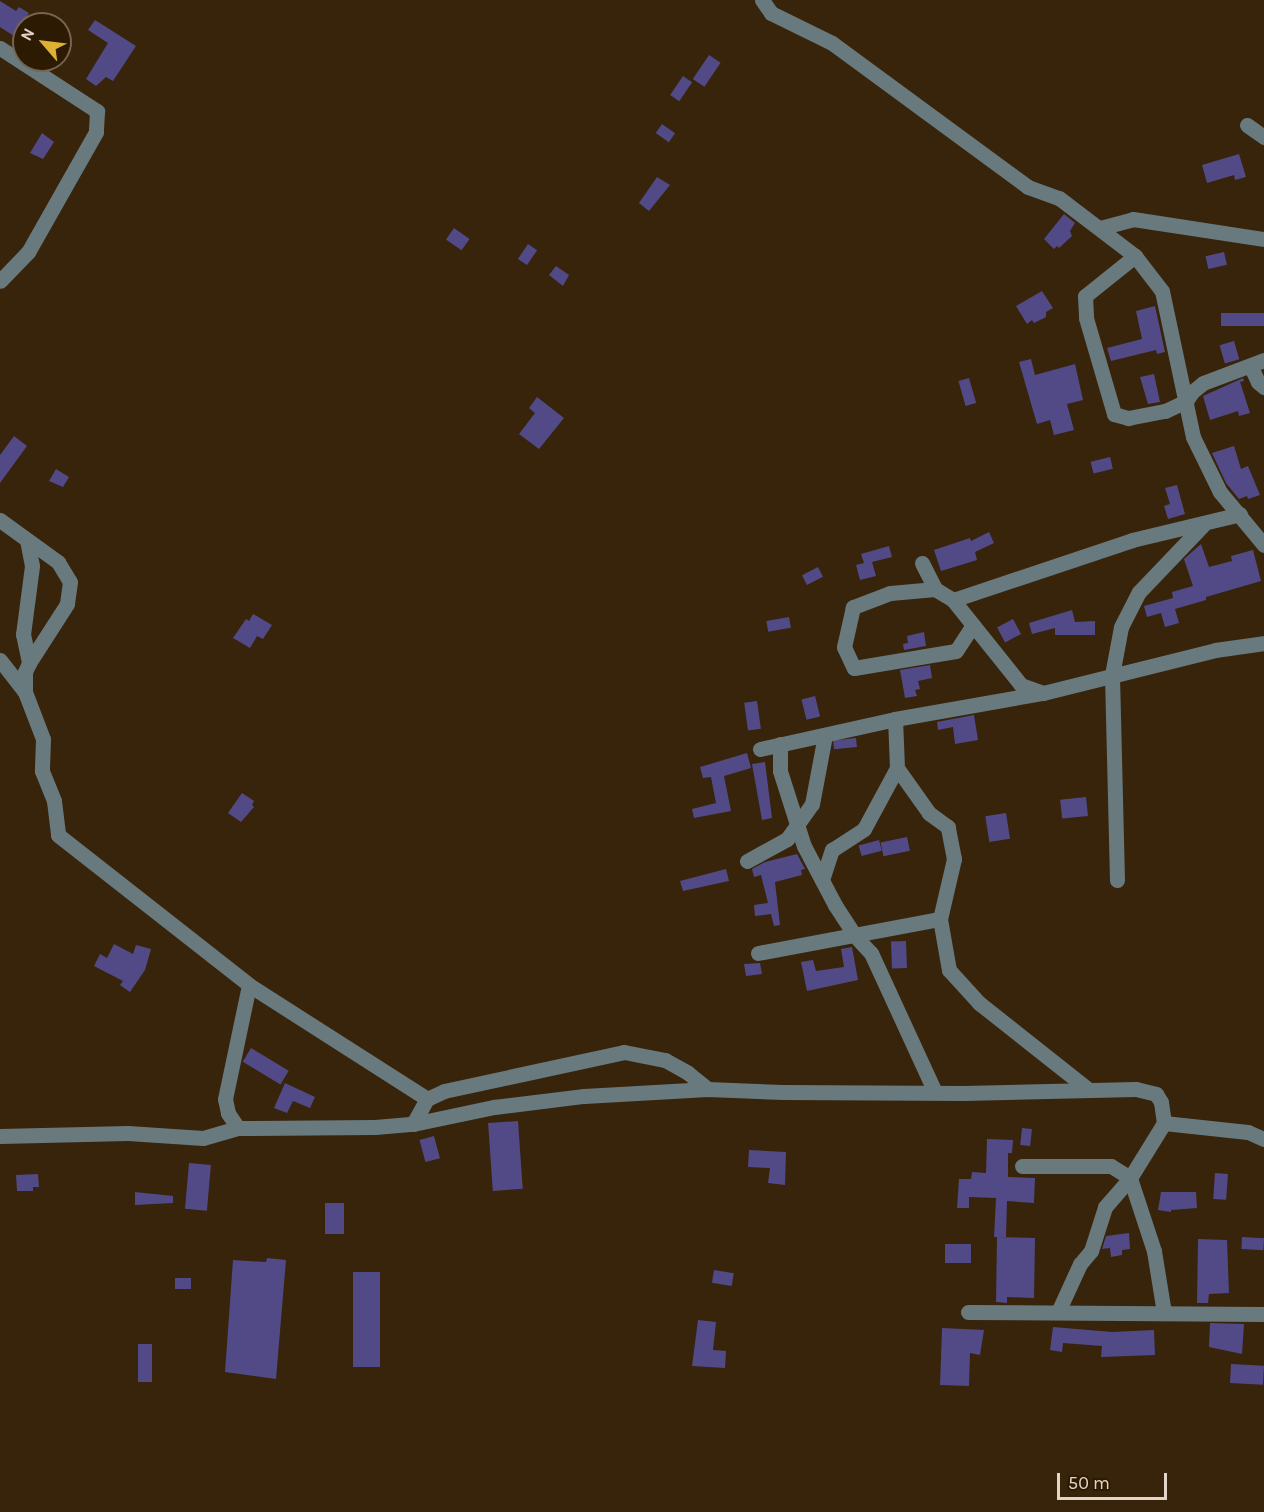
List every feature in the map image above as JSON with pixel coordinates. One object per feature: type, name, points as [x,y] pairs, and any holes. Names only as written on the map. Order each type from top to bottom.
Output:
[{"type":"street","points":[[762,0],[771,14],[832,44],[1028,187],[1059,198],[1135,256],[1162,291],[1193,437],[1220,492],[1264,545]]},
{"type":"street","points":[[0,48],[97,111],[96,132],[28,252],[0,281]]},
{"type":"street","points":[[1247,125],[1264,137]]},
{"type":"street","points":[[1100,228],[1133,219],[1264,239]]},
{"type":"street","points":[[1135,256],[1085,296],[1086,318],[1114,414],[1128,418],[1165,411],[1186,401],[1203,383],[1258,364],[1258,382],[1264,387]]},
{"type":"street","points":[[953,600],[1132,540],[1203,525],[1240,514]]},
{"type":"street","points":[[0,520],[58,562],[70,582],[67,604],[25,672],[25,692]]},
{"type":"street","points":[[1117,880],[1112,675],[1121,627],[1139,592],[1203,525]]},
{"type":"street","points":[[27,540],[32,566],[23,634],[29,663]]},
{"type":"street","points":[[922,563],[935,589],[953,600],[1021,685],[1043,693]]},
{"type":"street","points":[[935,589],[890,593],[853,607],[844,647],[854,668],[956,651],[973,625]]},
{"type":"street","points":[[935,1092],[871,953],[855,936],[822,880],[797,826],[780,771],[760,749],[895,719],[1043,693],[1215,650],[1264,643]]},
{"type":"street","points":[[0,660],[25,692],[43,739],[42,771],[54,801],[58,835],[249,985],[427,1099]]},
{"type":"street","points":[[822,880],[832,850],[864,829],[897,768],[895,719]]},
{"type":"street","points":[[747,861],[787,839],[812,804],[825,735]]},
{"type":"street","points":[[897,768],[929,813],[948,827],[954,859],[940,919],[949,970],[979,1003],[1089,1090]]},
{"type":"street","points":[[758,953],[940,919]]},
{"type":"street","points":[[238,1128],[228,1113],[225,1098],[249,985]]},
{"type":"street","points":[[413,1124],[427,1099],[444,1091],[624,1052],[664,1060],[688,1073],[708,1089]]},
{"type":"street","points":[[0,1136],[128,1133],[203,1138],[238,1128],[329,1128],[413,1124],[494,1107],[584,1096],[708,1089],[783,1092],[1136,1089],[1156,1094],[1161,1102],[1164,1124],[1130,1178],[1105,1208],[1091,1251],[1080,1264],[1058,1312]]},
{"type":"street","points":[[1164,1124],[1248,1132],[1264,1138]]},
{"type":"street","points":[[1022,1166],[1111,1166],[1130,1178],[1154,1251],[1164,1313]]},
{"type":"street","points":[[969,1312],[1264,1314]]},
{"type":"building","points":[[0,1],[16,11],[19,7],[27,12],[12,12],[12,35],[0,27]]},
{"type":"building","points":[[95,20],[136,46],[113,81],[106,77],[96,86],[86,79],[108,43],[88,30]]},
{"type":"building","points":[[709,55],[721,63],[704,87],[693,79]]},
{"type":"building","points":[[683,76],[692,82],[679,101],[670,95]]},
{"type":"building","points":[[662,124],[675,133],[669,142],[656,133]]},
{"type":"building","points":[[42,133],[54,142],[43,159],[30,153]]},
{"type":"building","points":[[1239,154],[1246,177],[1235,180],[1234,175],[1207,183],[1202,165]]},
{"type":"building","points":[[657,177],[670,185],[649,211],[639,203]]},
{"type":"building","points":[[1064,214],[1075,223],[1070,231],[1072,236],[1059,248],[1057,246],[1054,249],[1044,239]]},
{"type":"building","points":[[454,228],[470,239],[462,250],[446,239]]},
{"type":"building","points":[[528,244],[537,250],[527,265],[518,259]]},
{"type":"building","points":[[1224,252],[1227,265],[1208,269],[1205,256]]},
{"type":"building","points":[[556,266],[569,275],[563,286],[549,275]]},
{"type":"building","points":[[1042,291],[1053,308],[1046,312],[1046,317],[1034,323],[1032,320],[1027,324],[1016,306]]},
{"type":"building","points":[[1155,306],[1165,352],[1157,354],[1156,350],[1111,361],[1107,348],[1142,339],[1136,311]]},
{"type":"building","points":[[1221,313],[1264,313],[1264,326],[1221,326]]},
{"type":"building","points":[[1234,341],[1239,359],[1225,363],[1220,345]]},
{"type":"building","points":[[1031,359],[1035,375],[1075,364],[1083,400],[1067,404],[1074,430],[1054,435],[1050,420],[1037,424],[1019,362]]},
{"type":"building","points":[[1154,374],[1160,402],[1148,404],[1140,377]]},
{"type":"building","points":[[969,378],[976,403],[966,406],[958,381]]},
{"type":"building","points":[[1243,378],[1244,381],[1240,382],[1250,413],[1239,416],[1238,411],[1210,420],[1203,396]]},
{"type":"building","points":[[537,397],[564,418],[539,449],[519,434],[535,413],[529,408]]},
{"type":"building","points":[[14,436],[27,446],[0,483],[0,455]]},
{"type":"building","points":[[1234,446],[1241,469],[1248,466],[1260,495],[1239,499],[1226,483],[1212,453]]},
{"type":"building","points":[[1110,457],[1113,469],[1093,473],[1091,462]]},
{"type":"building","points":[[56,469],[69,477],[63,487],[49,481]]},
{"type":"building","points":[[1177,485],[1185,514],[1168,519],[1164,506],[1170,504],[1165,488]]},
{"type":"building","points":[[989,532],[994,543],[975,552],[977,560],[941,571],[934,550],[970,538],[971,541]]},
{"type":"building","points":[[1201,544],[1209,567],[1232,561],[1231,556],[1253,550],[1261,581],[1206,597],[1206,600],[1175,609],[1179,623],[1165,627],[1161,613],[1147,617],[1144,606],[1173,598],[1172,592],[1193,586],[1184,559]]},
{"type":"building","points":[[889,546],[892,557],[872,562],[876,576],[860,580],[856,565],[864,563],[861,554]]},
{"type":"building","points":[[818,567],[823,577],[807,585],[802,575]]},
{"type":"building","points":[[1072,610],[1075,622],[1095,621],[1095,635],[1055,635],[1055,628],[1032,634],[1029,623]]},
{"type":"building","points":[[253,614],[272,625],[263,639],[257,636],[250,648],[233,638],[246,619],[249,621]]},
{"type":"building","points":[[789,617],[791,628],[768,632],[766,621]]},
{"type":"building","points":[[1013,619],[1021,634],[1005,642],[997,627]]},
{"type":"building","points":[[924,632],[926,646],[904,650],[903,644],[908,643],[907,636]]},
{"type":"building","points":[[930,665],[932,678],[918,681],[920,689],[915,690],[917,696],[905,698],[900,670]]},
{"type":"building","points":[[815,696],[820,716],[806,720],[801,699]]},
{"type":"building","points":[[757,701],[761,729],[748,731],[744,703]]},
{"type":"building","points":[[974,715],[978,740],[955,744],[953,727],[938,730],[937,722]]},
{"type":"building","points":[[856,738],[857,747],[834,749],[833,740]]},
{"type":"building","points":[[747,753],[751,768],[724,776],[731,811],[694,818],[692,809],[716,803],[711,777],[703,778],[700,767]]},
{"type":"building","points":[[765,762],[772,818],[762,820],[752,764]]},
{"type":"building","points":[[242,793],[254,801],[252,805],[254,807],[241,822],[228,813]]},
{"type":"building","points":[[1086,797],[1088,816],[1062,819],[1060,800]]},
{"type":"building","points":[[1006,813],[1010,839],[989,842],[985,816]]},
{"type":"building","points":[[907,837],[910,851],[884,856],[881,843]]},
{"type":"building","points":[[879,840],[882,851],[862,856],[859,845]]},
{"type":"building","points":[[797,854],[805,869],[801,870],[802,875],[775,882],[780,925],[774,926],[771,914],[755,916],[754,905],[768,903],[761,875],[754,877],[752,869],[765,862]]},
{"type":"building","points":[[726,869],[729,881],[683,891],[680,881]]},
{"type":"building","points":[[906,941],[907,968],[892,969],[891,942]]},
{"type":"building","points":[[114,944],[133,954],[136,945],[151,949],[145,970],[130,992],[120,985],[123,981],[94,966],[100,954],[107,958]]},
{"type":"building","points":[[852,947],[858,980],[807,991],[801,962],[813,960],[816,971],[844,967],[841,949]]},
{"type":"building","points":[[760,963],[762,974],[746,976],[744,964]]},
{"type":"building","points":[[251,1048],[289,1071],[280,1084],[243,1062]]},
{"type":"building","points":[[285,1083],[315,1097],[310,1108],[293,1101],[287,1113],[274,1108]]},
{"type":"building","points":[[518,1121],[523,1189],[493,1191],[488,1123]]},
{"type":"building","points":[[1022,1128],[1032,1129],[1030,1146],[1020,1145]]},
{"type":"building","points":[[434,1136],[440,1158],[425,1162],[420,1140]]},
{"type":"building","points":[[987,1139],[1013,1140],[1012,1153],[1008,1153],[1008,1177],[1035,1178],[1034,1203],[1007,1201],[1006,1237],[994,1237],[996,1198],[969,1197],[969,1208],[957,1208],[959,1179],[971,1179],[972,1172],[986,1173]]},
{"type":"building","points":[[749,1150],[786,1152],[785,1185],[768,1183],[770,1168],[748,1167]]},
{"type":"building","points":[[189,1163],[211,1165],[207,1211],[185,1209]]},
{"type":"building","points":[[1215,1173],[1228,1174],[1226,1200],[1213,1199]]},
{"type":"building","points":[[38,1174],[39,1187],[33,1187],[33,1191],[17,1191],[16,1175]]},
{"type":"building","points":[[135,1192],[173,1196],[173,1203],[135,1205]]},
{"type":"building","points":[[1161,1192],[1196,1192],[1197,1208],[1171,1210],[1171,1212],[1158,1210]]},
{"type":"building","points":[[325,1203],[344,1203],[344,1234],[325,1234]]},
{"type":"building","points":[[1129,1233],[1130,1249],[1122,1250],[1122,1255],[1111,1257],[1110,1248],[1102,1249],[1106,1236]]},
{"type":"building","points":[[997,1237],[1035,1238],[1034,1298],[1007,1297],[1007,1303],[996,1302]]},
{"type":"building","points":[[1242,1237],[1264,1238],[1263,1250],[1241,1249]]},
{"type":"building","points":[[1198,1239],[1227,1240],[1229,1293],[1209,1294],[1208,1303],[1197,1303]]},
{"type":"building","points":[[945,1244],[971,1244],[971,1263],[945,1263]]},
{"type":"building","points":[[267,1258],[286,1260],[276,1379],[225,1372],[233,1260],[266,1262]]},
{"type":"building","points":[[714,1270],[734,1273],[732,1286],[712,1283]]},
{"type":"building","points":[[353,1272],[380,1272],[380,1367],[353,1367]]},
{"type":"building","points":[[175,1278],[191,1278],[191,1289],[175,1289]]},
{"type":"building","points":[[698,1320],[716,1322],[713,1350],[726,1351],[725,1368],[692,1366]]},
{"type":"building","points":[[1210,1323],[1244,1324],[1242,1354],[1209,1347]]},
{"type":"building","points":[[1053,1327],[1112,1332],[1154,1330],[1155,1355],[1101,1357],[1102,1346],[1063,1343],[1062,1352],[1050,1350]]},
{"type":"building","points":[[942,1328],[984,1330],[980,1355],[970,1353],[969,1386],[940,1385]]},
{"type":"building","points":[[138,1344],[152,1344],[152,1382],[138,1382]]},
{"type":"building","points":[[1231,1364],[1264,1366],[1263,1385],[1230,1383]]}]
